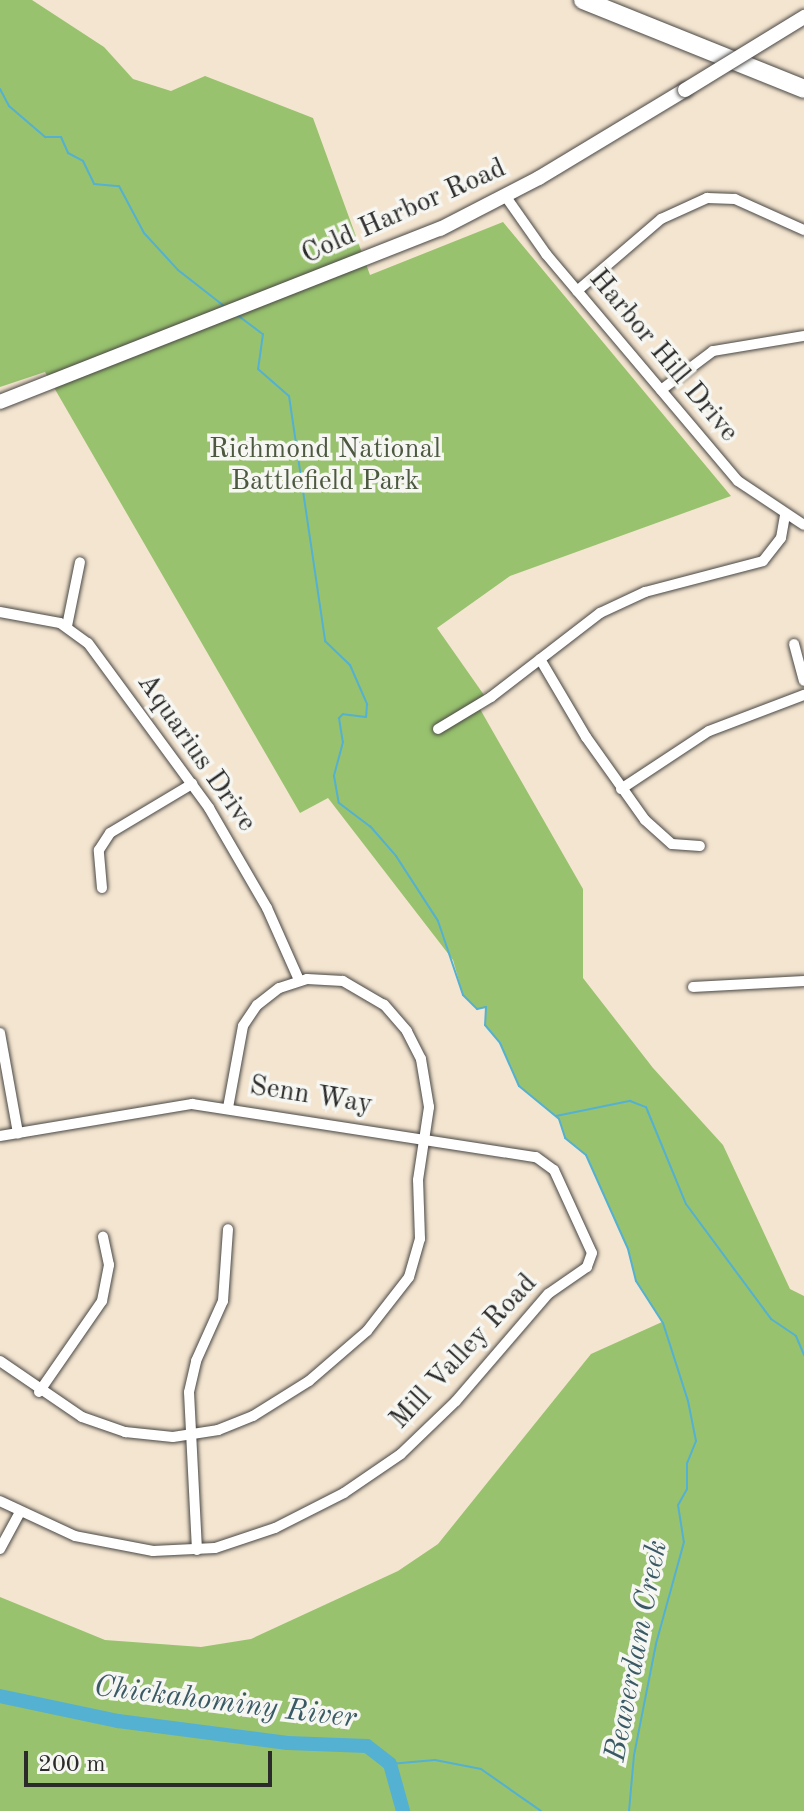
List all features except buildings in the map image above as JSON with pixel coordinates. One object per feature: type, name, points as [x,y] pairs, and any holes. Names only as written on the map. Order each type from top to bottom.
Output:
[{"type":"highway","points":[[583,0],[804,89]]},
{"type":"main road","name":"Cold Harbor Road","points":[[0,402],[280,295],[506,197],[804,17]]},
{"type":"street","name":"Harbor Hill Drive","points":[[506,197],[577,291],[738,481],[785,516],[804,525]]},
{"type":"street","points":[[577,291],[661,219],[707,198],[735,199],[804,230]]},
{"type":"street","points":[[661,390],[713,351],[804,336]]},
{"type":"street","points":[[438,729],[622,602],[763,561],[775,550],[785,516]]},
{"type":"street","points":[[0,612],[67,626],[80,562]]},
{"type":"street","name":"Aquarius Drive","points":[[67,626],[88,643],[192,784],[267,908],[299,980]]},
{"type":"street","points":[[794,644],[804,681]]},
{"type":"street","points":[[540,659],[621,789],[668,842],[700,846]]},
{"type":"street","points":[[621,789],[709,731],[804,695]]},
{"type":"street","points":[[102,888],[99,850],[110,833],[192,784]]},
{"type":"street","points":[[0,1361],[39,1392],[82,1417],[125,1432],[191,1435],[235,1424],[286,1396],[347,1350],[385,1310],[409,1277],[418,1252],[417,1192],[425,1139],[426,1075],[397,1019],[371,995],[343,981],[299,980],[269,995],[249,1015],[239,1038],[228,1108]]},
{"type":"street","points":[[693,987],[804,981]]},
{"type":"street","points":[[0,1033],[18,1133],[0,1136]]},
{"type":"street","name":"Senn Way","points":[[18,1133],[174,1105],[228,1108],[542,1160],[554,1170],[571,1204]]},
{"type":"street","name":"Mill Valley Road","points":[[0,1501],[20,1512],[103,1544],[197,1550],[250,1538],[308,1513],[371,1476],[429,1428],[548,1294],[587,1267],[590,1245],[571,1204]]},
{"type":"street","points":[[197,1550],[191,1377],[223,1301],[228,1229]]},
{"type":"street","points":[[39,1392],[102,1301],[109,1265],[103,1237]]},
{"type":"street","points":[[0,1549],[20,1512]]},
{"type":"green space","name":"Richmond National Battlefield Park","points":[[0,0],[32,0],[104,47],[133,79],[171,91],[205,76],[313,118],[370,275],[503,222],[731,496],[510,576],[437,628],[484,695],[480,709],[583,889],[583,978],[653,1068],[723,1145],[790,1289],[804,1296],[804,1811],[0,1811],[0,1597],[105,1640],[201,1647],[251,1639],[398,1571],[438,1544],[591,1354],[662,1322],[636,1281],[628,1249],[586,1155],[565,1138],[559,1119],[519,1086],[500,1043],[485,1025],[485,1007],[477,1009],[463,995],[453,960],[328,798],[300,813],[45,372],[0,387]]},
{"type":"waterway","name":"Beaverdam Creek","points":[[0,89],[9,106],[45,137],[61,137],[68,153],[83,161],[94,184],[119,186],[144,233],[178,270],[224,306]]},
{"type":"waterway","name":"Beaverdam Creek","points":[[236,314],[263,334],[258,369],[289,396],[325,641],[350,665],[367,704],[366,717],[343,714],[339,718],[343,742],[334,776],[339,803],[370,826],[396,856],[438,921],[463,995],[477,1009],[486,1007],[485,1025],[500,1043],[519,1086],[559,1119],[565,1138],[586,1155],[628,1249],[636,1281],[663,1323],[688,1401],[696,1441],[687,1463],[687,1489],[678,1505],[684,1542],[656,1644],[634,1755],[629,1811]]},
{"type":"waterway","points":[[556,1116],[630,1101],[646,1107],[686,1204],[771,1319],[796,1336],[804,1355]]},
{"type":"waterway","name":"Chickahominy River","points":[[0,1696],[118,1721],[288,1743],[367,1746],[390,1764],[403,1811]]},
{"type":"waterway","points":[[390,1764],[435,1760],[481,1769],[541,1811]]}]
